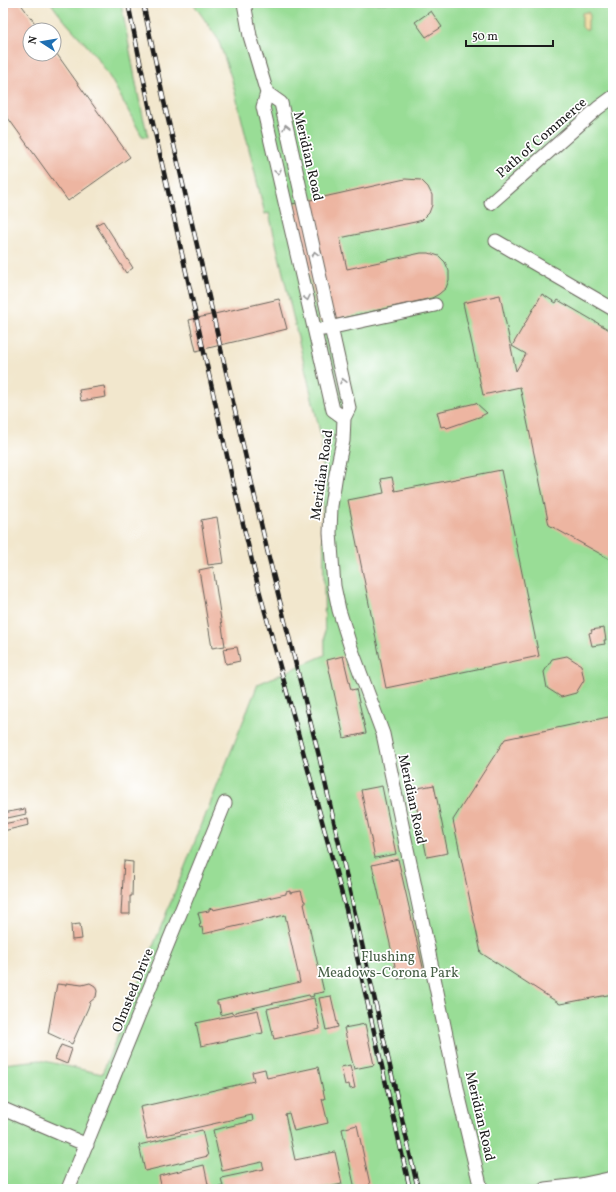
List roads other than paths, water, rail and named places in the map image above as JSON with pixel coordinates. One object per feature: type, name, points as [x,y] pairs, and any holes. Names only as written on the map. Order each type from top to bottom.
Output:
[{"type":"street","name":"Meridian Road","points":[[244,3],[250,36],[267,93],[263,107],[333,410],[344,418]]},
{"type":"street","name":"Meridian Road","points":[[267,93],[281,103],[349,408],[344,418],[343,441],[331,506],[330,533],[334,586],[339,610],[350,645],[383,734],[459,1097],[481,1189]]},
{"type":"street","name":"Path of Commerce","points":[[491,203],[598,108],[613,97]]},
{"type":"street","points":[[496,241],[613,309]]},
{"type":"street","points":[[315,331],[435,305]]},
{"type":"street","name":"Olmsted Drive","points":[[68,1189],[225,803]]},
{"type":"street","points":[[3,1109],[87,1145]]},
{"type":"street","points":[[546,1189],[580,1185],[613,1178]]},
{"type":"railway","points":[[128,3],[150,110],[232,478],[258,586],[346,909],[410,1189]]},
{"type":"railway","points":[[143,3],[165,106],[268,554],[319,756],[418,1189]]},
{"type":"park label","name":"Flushing Meadows-Corona Park","points":[[388,964]]}]
